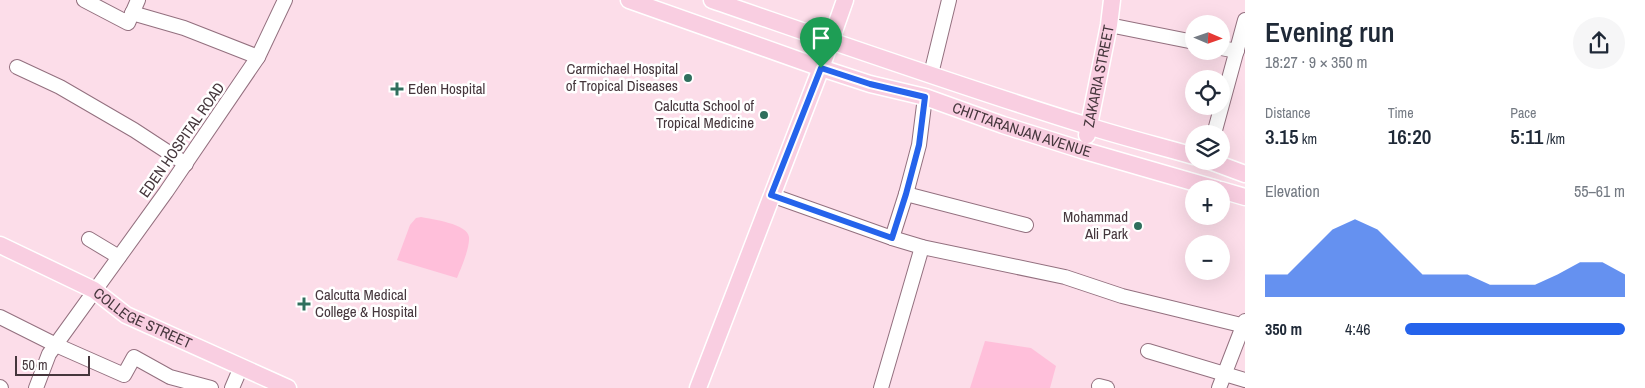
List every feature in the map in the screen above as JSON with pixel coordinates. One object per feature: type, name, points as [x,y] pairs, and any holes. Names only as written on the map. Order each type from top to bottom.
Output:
[{"type":"main road","name":"CHITTARANJAN AVENUE","points":[[629,0],[870,84],[925,97],[1003,126],[1186,180]]},
{"type":"main road","points":[[712,0],[1090,127],[1185,153]]},
{"type":"main road","points":[[698,388],[821,68],[845,0]]},
{"type":"main road","name":"ZAKARIA STREET","points":[[1082,150],[1090,127],[1112,0]]},
{"type":"main road","points":[[1230,168],[1245,174]]},
{"type":"main road","points":[[1230,193],[1245,197]]},
{"type":"main road","name":"COLLEGE STREET","points":[[0,245],[94,290],[126,315],[288,388]]},
{"type":"street","points":[[84,0],[128,23],[138,0]]},
{"type":"street","name":"EDEN HOSPITAL ROAD","points":[[36,388],[49,354],[186,164],[258,57],[285,0]]},
{"type":"street","points":[[931,74],[949,0]]},
{"type":"street","points":[[132,13],[184,28],[258,57]]},
{"type":"street","points":[[1216,125],[1245,20]]},
{"type":"street","points":[[1109,25],[1185,40]]},
{"type":"street","points":[[1230,50],[1237,51]]},
{"type":"street","points":[[17,67],[60,86],[134,130],[186,164]]},
{"type":"street","points":[[892,238],[919,145],[925,97]]},
{"type":"street","points":[[906,194],[1026,225]]},
{"type":"street","points":[[771,195],[922,247],[1066,277],[1122,296],[1245,324],[1219,388]]},
{"type":"street","points":[[89,239],[119,258]]},
{"type":"street","points":[[881,388],[922,247]]},
{"type":"street","points":[[0,316],[56,345],[124,375],[134,357],[170,377],[211,388]]},
{"type":"street","points":[[1148,351],[1245,380]]},
{"type":"street","points":[[232,388],[241,367]]},
{"type":"shaded area","points":[[421,217],[456,225],[467,232],[469,237],[468,247],[457,278],[397,260],[410,225],[416,218]]},
{"type":"shaded area","points":[[985,341],[1031,348],[1056,366],[1050,388],[970,388]]},
{"type":"place","name":"Carmichael Hospital of Tropical Diseases","points":[[688,78]]},
{"type":"place","name":"Eden Hospital","points":[[397,89]]},
{"type":"place","name":"Calcutta School of Tropical Medicine","points":[[764,115]]},
{"type":"place","name":"Mohammad Ali Park","points":[[1138,226]]},
{"type":"place","name":"Calcutta Medical College & Hospital","points":[[304,304]]},
{"type":"route","points":[[821,68],[870,84],[925,97],[919,145],[892,238],[771,195],[821,68]]}]
